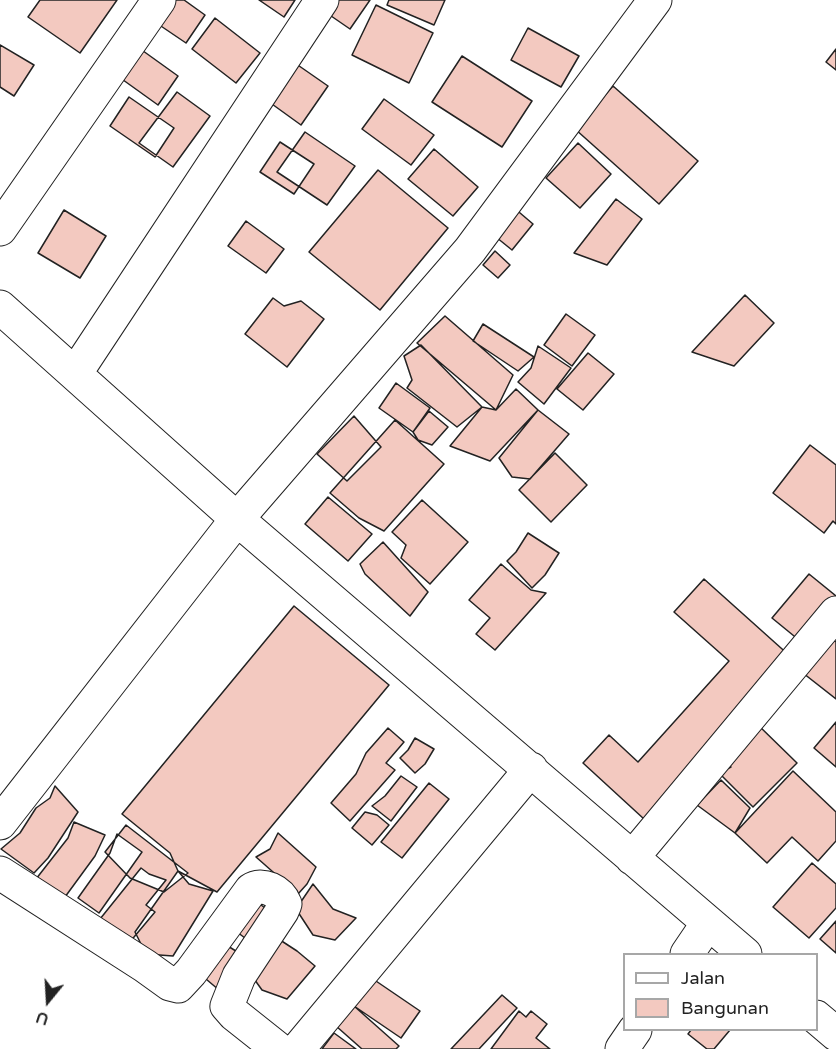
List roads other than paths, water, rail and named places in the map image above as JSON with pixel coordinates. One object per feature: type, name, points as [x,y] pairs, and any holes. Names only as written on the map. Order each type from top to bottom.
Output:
[{"type":"street","points":[[0,229],[159,0]]},
{"type":"street","points":[[75,374],[322,0]]},
{"type":"street","points":[[0,823],[237,519],[470,250],[655,0]]},
{"type":"street","points":[[0,307],[237,519],[744,953]]},
{"type":"street","points":[[632,858],[836,613]]},
{"type":"street","points":[[298,1049],[531,769]]},
{"type":"street","points":[[0,873],[178,987],[251,890],[262,886],[281,896],[285,904],[282,911],[239,976],[228,1006],[234,1014],[278,1049]]},
{"type":"street","points":[[688,953],[708,923]]},
{"type":"street","points":[[818,1019],[836,1034]]},
{"type":"street","points":[[622,1049],[634,1031]]}]
